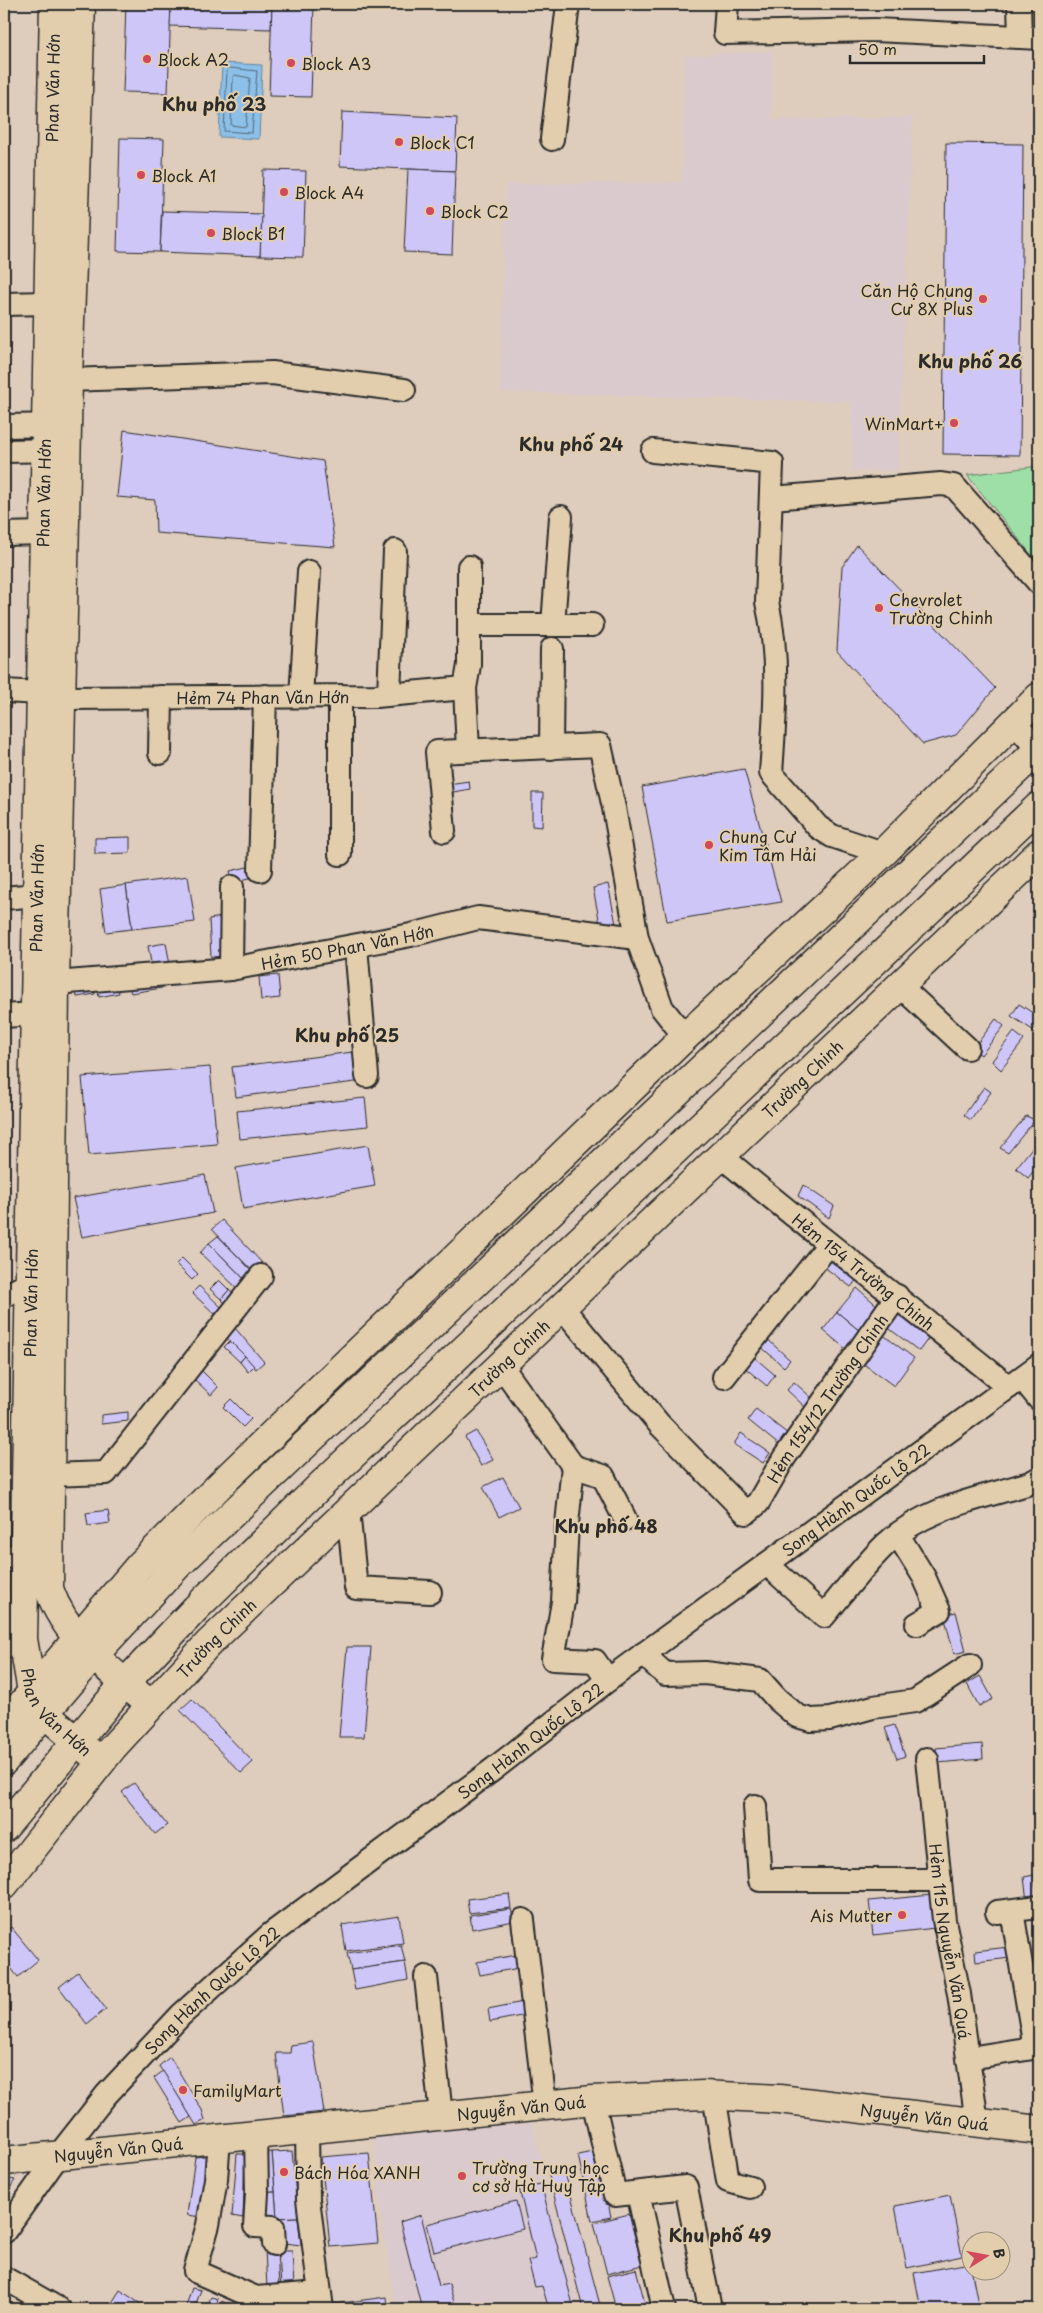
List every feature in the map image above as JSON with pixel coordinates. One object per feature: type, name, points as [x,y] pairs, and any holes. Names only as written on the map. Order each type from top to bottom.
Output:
[{"type":"main road","name":"Phan Văn Hớn","points":[[54,4],[47,303],[56,437],[51,696],[55,983],[30,1283],[14,1556],[13,1643],[38,1702],[101,1762]]},
{"type":"main road","name":"Phan Văn Hớn","points":[[81,4],[68,380],[56,437],[43,533],[51,696],[36,895],[34,1014],[43,1124],[50,1474],[49,1589],[55,1607],[86,1646],[151,1705]]},
{"type":"main road","points":[[4,1762],[38,1702],[86,1646],[139,1566],[222,1483],[685,1037],[882,853],[1015,723],[1039,697]]},
{"type":"main road","points":[[86,1646],[176,1566],[1039,750]]},
{"type":"main road","points":[[4,1828],[125,1683],[196,1608],[322,1484],[1039,806]]},
{"type":"main road","name":"Trường Chinh","points":[[4,1885],[101,1762],[208,1644],[1039,852]]},
{"type":"main road","points":[[4,1725],[38,1702]]},
{"type":"main road","name":"Nguyễn Văn Quá","points":[[4,2161],[593,2100],[714,2095],[779,2099],[1039,2130]]},
{"type":"street","points":[[552,139],[568,4]]},
{"type":"street","points":[[727,4],[725,34],[875,30],[1029,38],[1018,4]]},
{"type":"street","points":[[4,304],[47,303]]},
{"type":"street","points":[[68,380],[272,372],[404,390]]},
{"type":"street","points":[[4,426],[56,437]]},
{"type":"street","points":[[4,451],[56,437]]},
{"type":"street","points":[[653,451],[772,463],[767,602],[771,619],[776,697],[771,773],[818,826],[832,836],[882,853]]},
{"type":"street","points":[[772,498],[942,484],[954,486],[1039,584]]},
{"type":"street","points":[[554,625],[561,517]]},
{"type":"street","points":[[4,534],[43,533]]},
{"type":"street","points":[[389,694],[395,551]]},
{"type":"street","points":[[468,750],[465,688],[469,666],[469,567]]},
{"type":"street","points":[[301,696],[309,572]]},
{"type":"street","points":[[469,625],[592,625]]},
{"type":"street","points":[[550,748],[552,649]]},
{"type":"street","name":"Hẻm 74 Phan Văn Hớn","points":[[4,691],[51,696],[340,696],[465,688]]},
{"type":"street","points":[[260,870],[265,696]]},
{"type":"street","points":[[340,696],[340,854]]},
{"type":"street","points":[[160,752],[161,697]]},
{"type":"street","points":[[1015,723],[1039,750]]},
{"type":"street","points":[[444,831],[437,752],[600,745],[614,808],[637,938],[662,1008],[685,1037]]},
{"type":"street","points":[[231,969],[232,887]]},
{"type":"street","points":[[4,898],[36,895]]},
{"type":"street","name":"Hẻm 50 Phan Văn Hớn","points":[[55,983],[231,969],[411,936],[478,918],[637,938]]},
{"type":"street","points":[[356,946],[367,1076]]},
{"type":"street","points":[[899,985],[967,1048]]},
{"type":"street","points":[[4,1016],[34,1014]]},
{"type":"street","name":"Hẻm 154 Trường Chinh","points":[[720,1155],[829,1244],[897,1296],[1023,1377],[1039,1400]]},
{"type":"street","points":[[724,1377],[829,1244]]},
{"type":"street","points":[[50,1474],[106,1473],[261,1276]]},
{"type":"street","points":[[4,1296],[30,1283]]},
{"type":"street","name":"Hẻm 154/12 Trường Chinh","points":[[561,1306],[660,1424],[746,1513],[758,1503],[784,1458],[897,1296]]},
{"type":"street","points":[[500,1364],[573,1466],[603,1476],[625,1518]]},
{"type":"street","name":"Song Hành Quốc Lộ 22","points":[[58,2156],[106,2095],[181,2015],[271,1934],[495,1768],[643,1654],[1023,1377]]},
{"type":"street","points":[[573,1466],[567,1524],[563,1602],[553,1659],[595,1661],[608,1680]]},
{"type":"street","points":[[767,1564],[824,1616],[864,1567],[898,1535],[942,1510],[1030,1483],[1039,1478]]},
{"type":"street","points":[[348,1510],[356,1588],[430,1592]]},
{"type":"street","points":[[898,1535],[924,1577],[939,1611],[917,1624]]},
{"type":"street","points":[[643,1654],[664,1674],[705,1673],[760,1680],[777,1699],[797,1716],[811,1720],[830,1719],[873,1707],[914,1701],[970,1665]]},
{"type":"street","name":"Hẻm 115 Nguyễn Văn Quá","points":[[927,1760],[944,1920],[960,1994],[977,2122]]},
{"type":"street","points":[[755,1806],[760,1880],[940,1880]]},
{"type":"street","points":[[969,2058],[1037,2047],[1004,1911],[1039,1907]]},
{"type":"street","points":[[523,1920],[545,2105]]},
{"type":"street","points":[[426,1977],[441,2115]]},
{"type":"street","points":[[714,2095],[728,2181],[750,2187]]},
{"type":"street","points":[[593,2100],[615,2196],[686,2187],[710,2309]]},
{"type":"street","points":[[307,2129],[308,2199],[322,2309]]},
{"type":"street","points":[[256,2135],[257,2193],[255,2226],[273,2227],[274,2244]]},
{"type":"street","points":[[219,2139],[216,2180],[208,2225],[195,2272],[256,2298],[307,2294],[310,2309]]},
{"type":"street","points":[[4,2232],[58,2156]]},
{"type":"street","points":[[638,2193],[664,2309]]},
{"type":"street","points":[[4,2278],[59,2309]]},
{"type":"shaded area","points":[[772,51],[772,120],[913,117],[898,470],[853,471],[851,402],[500,392],[506,184],[682,182],[684,56]]},
{"type":"shaded area","name":"Trường Trung học cơ sở Hà Huy Tập","points":[[532,2123],[580,2309],[396,2309],[381,2216],[374,2136]]},
{"type":"green space","points":[[1039,466],[1039,564],[967,475]]},
{"type":"water","points":[[222,63],[262,65],[259,139],[219,137]]},
{"type":"building","name":"Block A2","points":[[126,4],[171,4],[168,93],[123,92]]},
{"type":"building","points":[[171,4],[272,4],[271,29],[170,26]]},
{"type":"building","name":"Block A3","points":[[272,4],[314,4],[311,97],[269,96]]},
{"type":"building","name":"Block C1","points":[[342,112],[457,118],[455,171],[340,166]]},
{"type":"building","name":"Block A1","points":[[120,138],[164,139],[160,252],[117,251]]},
{"type":"building","name":"Căn Hộ Chung Cư 8X Plus","points":[[946,143],[1023,144],[1020,455],[943,454]]},
{"type":"building","name":"Block C2","points":[[408,169],[455,171],[452,254],[404,252]]},
{"type":"building","name":"Block A4","points":[[263,170],[306,171],[303,257],[260,256]]},
{"type":"building","name":"Block B1","points":[[162,211],[262,214],[260,256],[160,252]]},
{"type":"building","points":[[124,430],[323,461],[335,547],[156,533],[155,500],[117,497]]},
{"type":"building","name":"Chevrolet Trường Chinh","points":[[857,545],[995,688],[956,735],[923,744],[837,651],[842,567]]},
{"type":"building","name":"Chung Cư Kim Tâm Hải","points":[[744,769],[781,902],[667,921],[642,787]]},
{"type":"building","points":[[469,781],[470,789],[442,794],[441,785]]},
{"type":"building","points":[[532,793],[543,793],[542,827],[532,826]]},
{"type":"building","points":[[130,837],[130,853],[95,854],[95,838]]},
{"type":"building","points":[[256,865],[258,876],[233,882],[230,871]]},
{"type":"building","points":[[188,876],[195,922],[132,929],[126,885]]},
{"type":"building","points":[[608,884],[616,924],[601,929],[593,888]]},
{"type":"building","points":[[126,885],[132,929],[106,932],[100,889]]},
{"type":"building","points":[[222,917],[225,956],[211,957],[209,919]]},
{"type":"building","points":[[166,943],[170,965],[152,968],[148,946]]},
{"type":"building","points":[[278,975],[280,998],[261,1000],[259,977]]},
{"type":"building","points":[[160,977],[162,988],[131,993],[128,983]]},
{"type":"building","points":[[117,982],[119,993],[99,997],[97,985]]},
{"type":"building","points":[[93,983],[95,994],[77,997],[75,986]]},
{"type":"building","points":[[1019,1004],[1039,1017],[1039,1034],[1011,1016]]},
{"type":"building","points":[[996,1019],[1004,1026],[981,1055],[973,1049]]},
{"type":"building","points":[[1014,1032],[1024,1040],[1001,1070],[992,1061]]},
{"type":"building","points":[[4,1035],[6,1035],[8,1050],[4,1050]]},
{"type":"building","points":[[361,1051],[363,1081],[236,1097],[232,1067]]},
{"type":"building","points":[[210,1067],[217,1144],[89,1155],[82,1077]]},
{"type":"building","points":[[984,1087],[991,1092],[971,1120],[964,1115]]},
{"type":"building","points":[[365,1098],[368,1126],[240,1139],[237,1111]]},
{"type":"building","points":[[1026,1116],[1035,1120],[1008,1153],[1000,1148]]},
{"type":"building","points":[[1039,1139],[1039,1164],[1028,1178],[1016,1168]]},
{"type":"building","points":[[368,1145],[375,1186],[243,1209],[236,1168]]},
{"type":"building","points":[[205,1175],[213,1213],[82,1237],[73,1198]]},
{"type":"building","points":[[803,1185],[834,1206],[829,1218],[798,1196]]},
{"type":"building","points":[[222,1220],[264,1265],[255,1274],[212,1229]]},
{"type":"building","points":[[218,1236],[255,1274],[247,1282],[209,1243]]},
{"type":"building","points":[[209,1243],[247,1282],[239,1290],[200,1253]]},
{"type":"building","points":[[825,1257],[857,1279],[851,1287],[820,1264]]},
{"type":"building","points":[[182,1258],[198,1274],[192,1280],[176,1264]]},
{"type":"building","points":[[219,1280],[229,1290],[221,1299],[210,1289]]},
{"type":"building","points":[[199,1286],[221,1307],[215,1314],[192,1293]]},
{"type":"building","points":[[857,1288],[881,1309],[861,1332],[837,1312]]},
{"type":"building","points":[[229,1290],[235,1295],[226,1304],[221,1299]]},
{"type":"building","points":[[837,1312],[861,1332],[847,1350],[823,1330]]},
{"type":"building","points":[[897,1312],[930,1336],[919,1351],[887,1327]]},
{"type":"building","points":[[235,1328],[264,1362],[256,1369],[227,1338]]},
{"type":"building","points":[[882,1334],[914,1358],[894,1386],[861,1362]]},
{"type":"building","points":[[765,1337],[790,1360],[784,1367],[759,1345]]},
{"type":"building","points":[[230,1341],[245,1356],[240,1362],[224,1347]]},
{"type":"building","points":[[747,1351],[775,1375],[767,1386],[738,1362]]},
{"type":"building","points":[[245,1356],[254,1366],[248,1372],[240,1362]]},
{"type":"building","points":[[200,1369],[218,1387],[211,1395],[193,1378]]},
{"type":"building","points":[[794,1382],[813,1399],[805,1407],[787,1390]]},
{"type":"building","points":[[231,1399],[251,1419],[243,1427],[223,1407]]},
{"type":"building","points":[[756,1409],[788,1434],[779,1445],[748,1420]]},
{"type":"building","points":[[128,1412],[128,1421],[101,1424],[101,1415]]},
{"type":"building","points":[[476,1431],[493,1460],[481,1466],[465,1437]]},
{"type":"building","points":[[741,1433],[770,1453],[763,1463],[734,1444]]},
{"type":"building","points":[[503,1477],[519,1507],[499,1517],[483,1487]]},
{"type":"building","points":[[108,1510],[110,1523],[88,1526],[86,1513]]},
{"type":"building","points":[[956,1612],[966,1651],[954,1654],[944,1615]]},
{"type":"building","points":[[347,1647],[371,1647],[364,1737],[339,1737]]},
{"type":"building","points":[[980,1676],[993,1699],[979,1706],[967,1684]]},
{"type":"building","points":[[192,1699],[253,1762],[241,1773],[180,1710]]},
{"type":"building","points":[[894,1725],[905,1756],[897,1759],[885,1728]]},
{"type":"building","points":[[982,1744],[983,1759],[937,1763],[936,1748]]},
{"type":"building","points":[[134,1783],[167,1825],[155,1834],[122,1792]]},
{"type":"building","points":[[1034,1875],[1037,1900],[1027,1901],[1024,1877]]},
{"type":"building","points":[[509,1894],[511,1908],[469,1913],[467,1899]]},
{"type":"building","name":"Ais Mutter","points":[[932,1895],[935,1928],[873,1935],[869,1901]]},
{"type":"building","points":[[511,1909],[514,1921],[472,1929],[470,1915]]},
{"type":"building","points":[[399,1916],[403,1943],[346,1951],[342,1925]]},
{"type":"building","points":[[11,1927],[38,1960],[18,1977],[4,1959],[4,1933]]},
{"type":"building","points":[[401,1945],[405,1962],[351,1970],[347,1953]]},
{"type":"building","points":[[1009,1947],[1010,1958],[976,1962],[975,1951]]},
{"type":"building","points":[[517,1955],[519,1968],[480,1975],[477,1962]]},
{"type":"building","points":[[405,1962],[408,1980],[355,1990],[351,1970]]},
{"type":"building","points":[[78,1972],[106,2009],[87,2024],[59,1987]]},
{"type":"building","points":[[523,2002],[526,2015],[490,2022],[488,2009]]},
{"type":"building","points":[[313,2042],[324,2112],[284,2116],[276,2053],[290,2053],[291,2045]]},
{"type":"building","name":"FamilyMart","points":[[170,2057],[202,2110],[205,2120],[196,2125],[159,2066]]},
{"type":"building","points":[[163,2071],[191,2117],[182,2123],[154,2078]]},
{"type":"building","name":"Bách Hóa XANH","points":[[292,2151],[298,2217],[277,2218],[272,2152]]},
{"type":"building","points":[[597,2151],[611,2217],[592,2221],[578,2155]]},
{"type":"building","points":[[272,2152],[275,2192],[259,2193],[260,2153]]},
{"type":"building","points":[[369,2153],[378,2243],[330,2247],[321,2157]]},
{"type":"building","points":[[237,2154],[245,2154],[243,2218],[232,2216]]},
{"type":"building","points":[[212,2155],[201,2217],[187,2215],[195,2157]]},
{"type":"building","points":[[564,2169],[601,2309],[583,2309],[548,2172]]},
{"type":"building","points":[[4,2178],[15,2180],[4,2198]]},
{"type":"building","points":[[541,2184],[574,2309],[549,2309],[542,2286],[535,2287],[528,2261],[536,2259],[519,2188]]},
{"type":"building","points":[[275,2192],[277,2218],[260,2224],[259,2193]]},
{"type":"building","points":[[950,2195],[960,2246],[960,2256],[907,2268],[895,2206]]},
{"type":"building","points":[[516,2201],[523,2229],[434,2252],[427,2224]]},
{"type":"building","points":[[629,2214],[642,2265],[607,2274],[594,2223]]},
{"type":"building","points":[[421,2215],[439,2286],[449,2284],[455,2306],[445,2309],[422,2309],[400,2222]]},
{"type":"building","points":[[298,2217],[301,2245],[276,2242],[277,2218]]},
{"type":"building","points":[[265,2250],[277,2250],[279,2287],[267,2287]]},
{"type":"building","points":[[279,2251],[292,2251],[294,2287],[281,2288]]},
{"type":"building","points":[[960,2265],[960,2280],[973,2280],[979,2309],[921,2309],[914,2273]]},
{"type":"building","points":[[636,2269],[645,2303],[616,2309],[607,2276]]},
{"type":"building","points":[[192,2288],[201,2290],[194,2309],[185,2309]]},
{"type":"building","points":[[120,2290],[148,2309],[108,2309]]},
{"type":"building","points":[[211,2297],[218,2299],[215,2309],[206,2309]]},
{"type":"building","points":[[386,2297],[387,2309],[335,2309],[334,2304]]},
{"type":"building","points":[[222,2301],[231,2306],[229,2309],[219,2309]]},
{"type":"place","name":"Block A2","points":[[147,59]]},
{"type":"place","name":"Block A3","points":[[291,63]]},
{"type":"place","name":"Block C1","points":[[399,142]]},
{"type":"place","name":"Block A1","points":[[141,175]]},
{"type":"place","name":"Block A4","points":[[284,192]]},
{"type":"place","name":"Block C2","points":[[430,211]]},
{"type":"place","name":"Block B1","points":[[211,233]]},
{"type":"place","name":"Căn Hộ Chung Cư 8X Plus","points":[[983,299]]},
{"type":"place","name":"WinMart+","points":[[954,423]]},
{"type":"place","name":"Chevrolet Trường Chinh","points":[[879,608]]},
{"type":"place","name":"Chung Cư Kim Tâm Hải","points":[[709,845]]},
{"type":"place","name":"Ais Mutter","points":[[902,1915]]},
{"type":"place","name":"FamilyMart","points":[[183,2090]]},
{"type":"place","name":"Bách Hóa XANH","points":[[284,2172]]},
{"type":"place","name":"Trường Trung học cơ sở Hà Huy Tập","points":[[462,2176]]},
{"type":"district","name":"Khu phố 23","points":[[214,103]]},
{"type":"district","name":"Khu phố 26","points":[[970,360]]},
{"type":"district","name":"Khu phố 24","points":[[571,443]]},
{"type":"district","name":"Khu phố 25","points":[[347,1034]]},
{"type":"district","name":"Khu phố 48","points":[[606,1525]]},
{"type":"district","name":"Khu phố 49","points":[[720,2234]]}]
